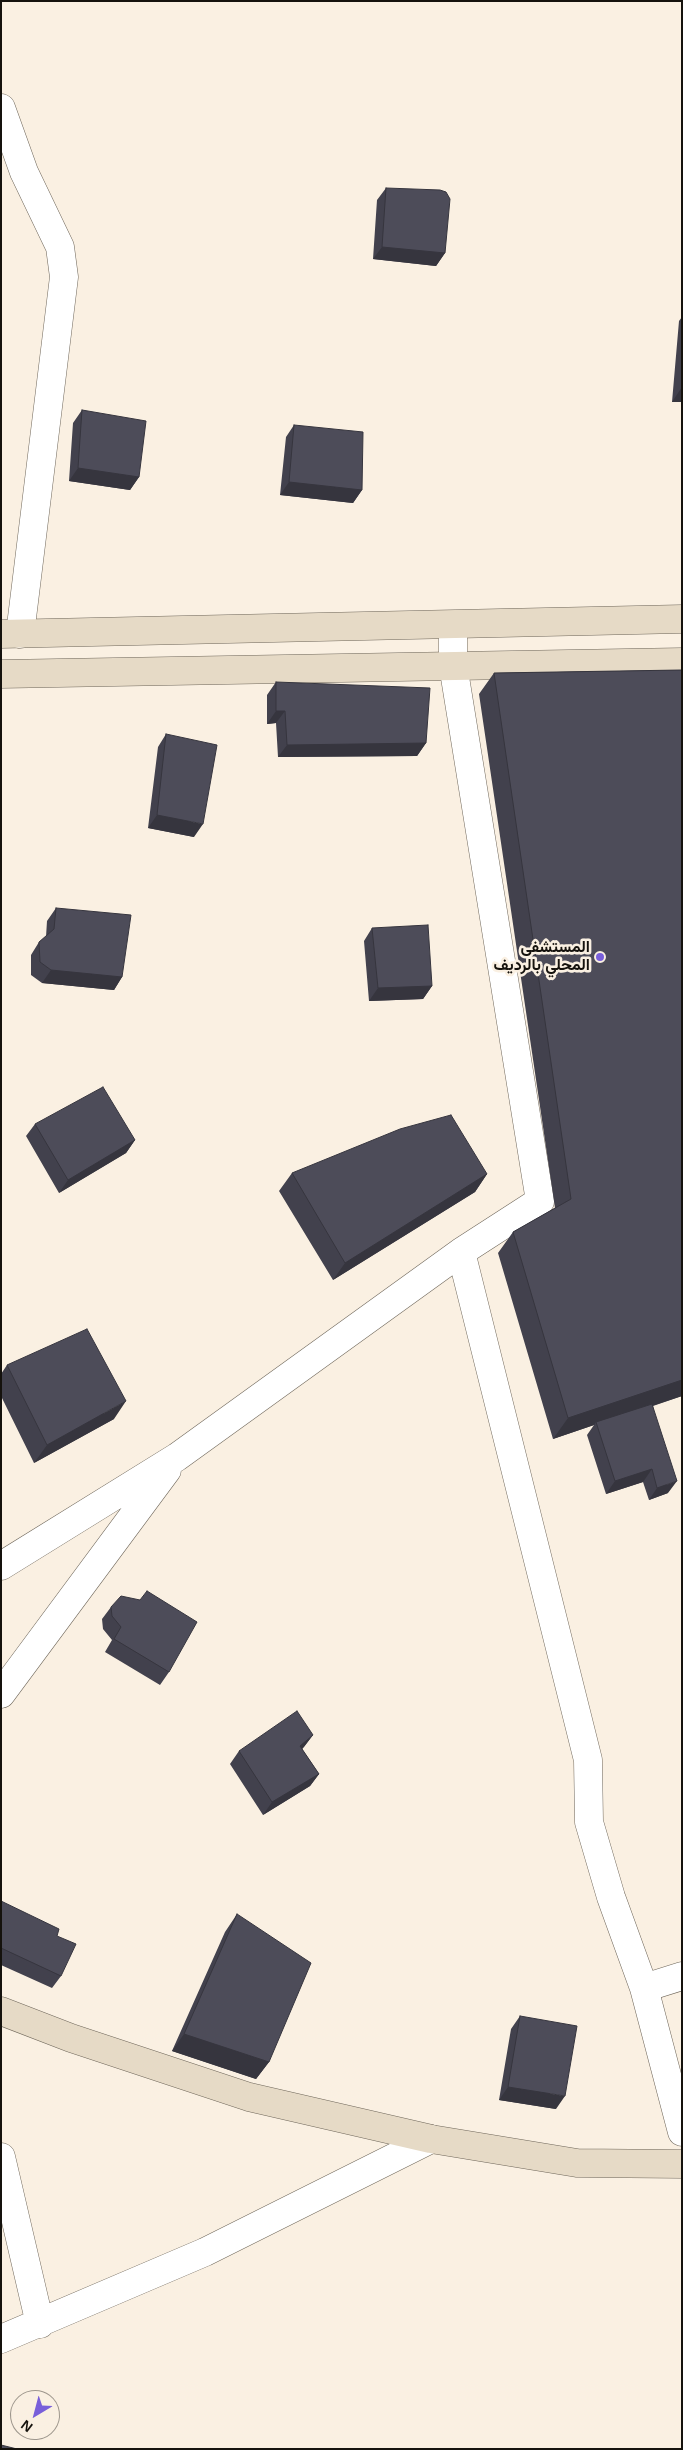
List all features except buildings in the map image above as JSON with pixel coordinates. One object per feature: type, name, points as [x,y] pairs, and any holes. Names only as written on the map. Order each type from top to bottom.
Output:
[{"type":"main road","points":[[11,634],[682,619]]},
{"type":"main road","points":[[1,674],[682,662]]},
{"type":"main road","points":[[1,2011],[71,2038],[249,2097],[431,2140],[577,2163],[682,2164]]},
{"type":"street","points":[[1,108],[24,172],[60,247],[64,277],[11,634]]},
{"type":"street","points":[[1,1566],[177,1457],[460,1252],[540,1201],[453,665],[453,625]]},
{"type":"street","points":[[460,1252],[588,1760],[589,1822],[611,1898],[644,1988],[682,2132]]},
{"type":"street","points":[[1,1694],[177,1457]]},
{"type":"street","points":[[644,1988],[682,1976]]},
{"type":"street","points":[[1,2340],[205,2252],[431,2140]]},
{"type":"street","points":[[1,2157],[40,2324]]},
{"type":"place","name":"المستشفى المحلي بالرديف","points":[[600,957]]}]
